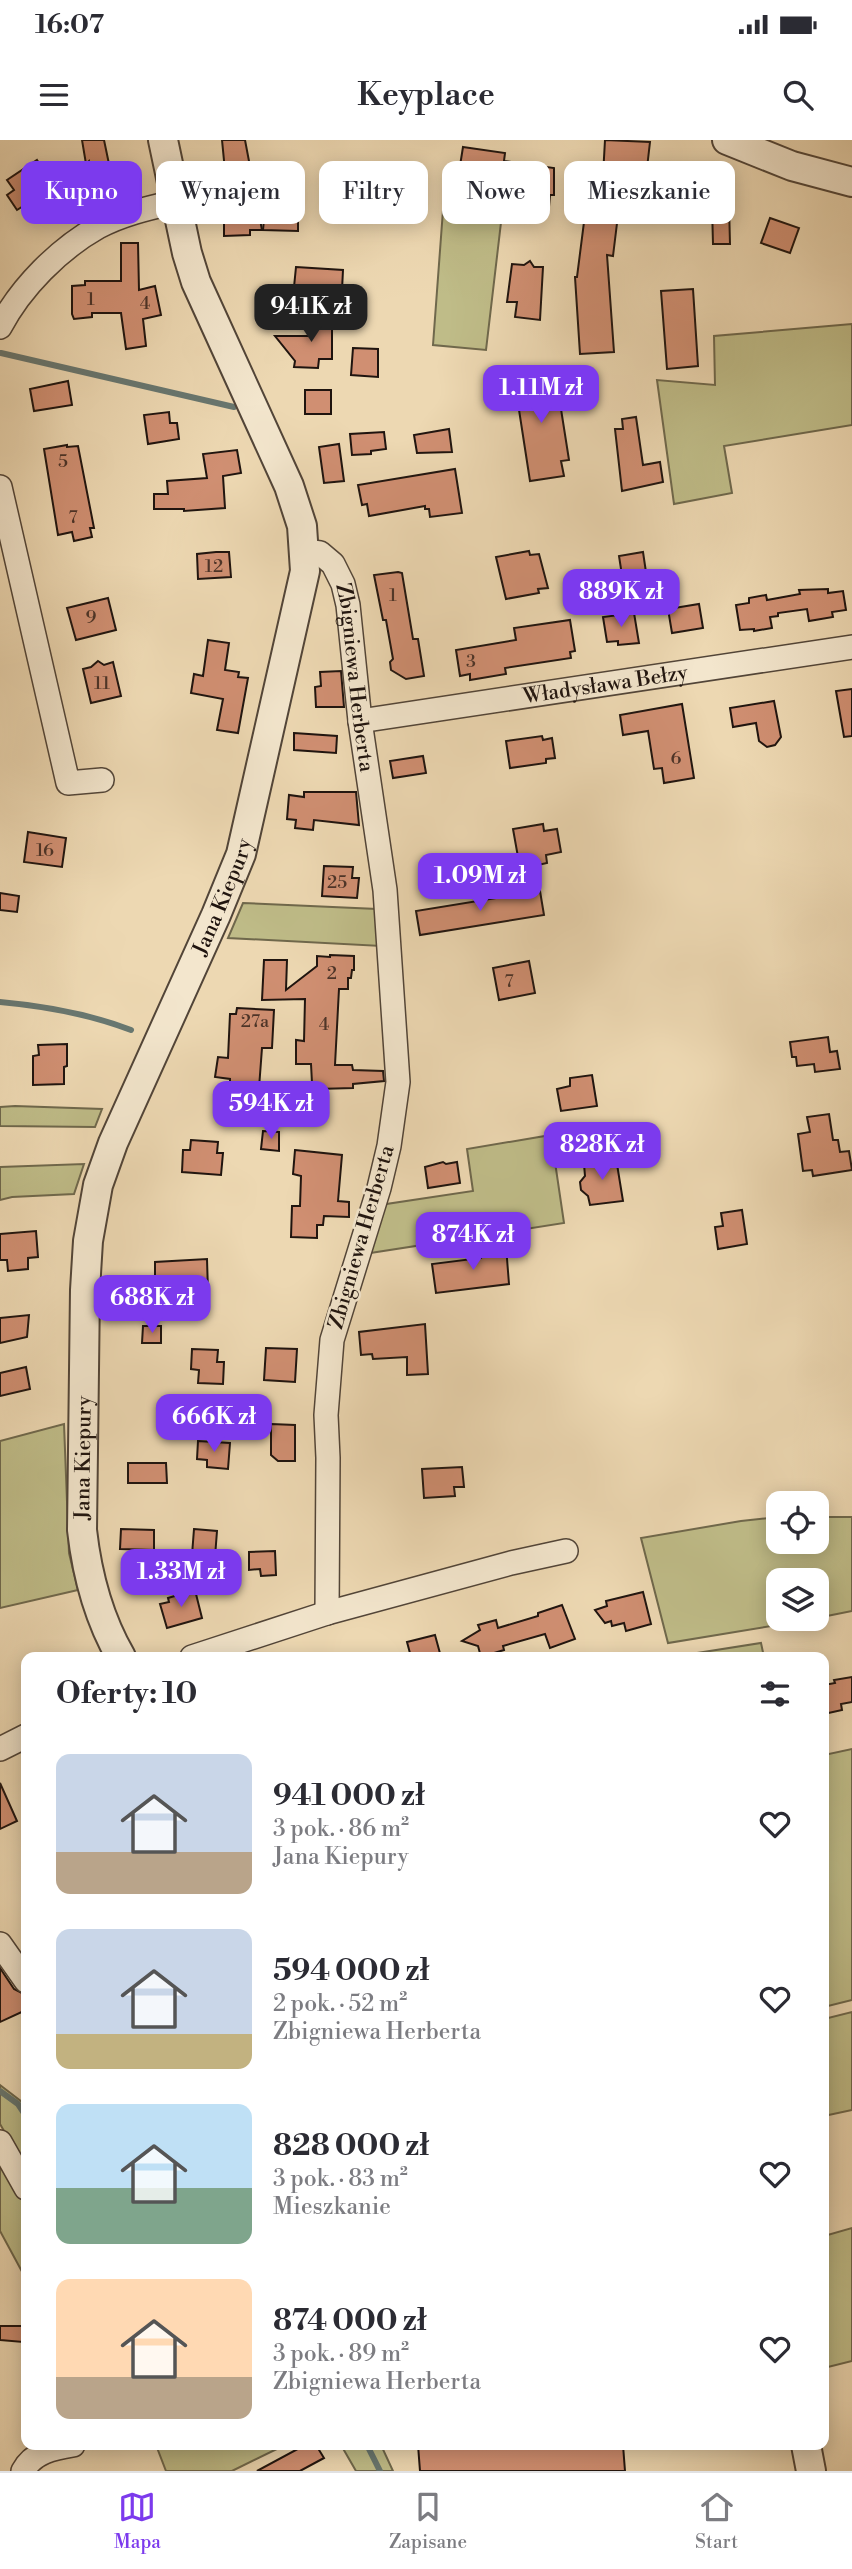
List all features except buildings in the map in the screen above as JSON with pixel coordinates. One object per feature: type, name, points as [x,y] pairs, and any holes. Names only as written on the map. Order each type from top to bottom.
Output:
[{"type":"street","name":"Jana Kiepury","points":[[163,140],[167,161]]},
{"type":"street","points":[[727,140],[792,166],[852,182]]},
{"type":"street","points":[[0,327],[21,295],[69,247],[98,227],[131,213],[156,207]]},
{"type":"street","name":"Jana Kiepury","points":[[119,1652],[95,1595],[88,1571],[82,1530],[85,1290],[92,1212],[98,1185],[113,1143],[241,854],[305,571],[302,526],[289,486],[196,282],[181,224]]},
{"type":"street","points":[[0,487],[68,783],[102,780]]},
{"type":"street","name":"Zbigniewa Herberta","points":[[305,551],[320,553],[333,564],[343,584],[348,605],[360,721],[385,890],[398,1082],[389,1146],[379,1188],[332,1340],[326,1415],[327,1613]]},
{"type":"street","name":"Władysława Bełzy","points":[[360,721],[852,647]]},
{"type":"street","points":[[207,1652],[327,1613],[511,1563],[566,1551]]},
{"type":"street","points":[[0,1749],[21,1739]]},
{"type":"street","points":[[0,1944],[21,1974]]},
{"type":"street","points":[[0,2142],[21,2179]]},
{"type":"street","points":[[23,2471],[38,2455],[56,2450]]},
{"type":"street","points":[[807,2450],[811,2471]]},
{"type":"shaded area","points":[[442,224],[501,224],[486,350],[433,345]]},
{"type":"shaded area","points":[[852,324],[852,425],[724,446],[732,493],[674,504],[657,380],[715,385],[714,336]]},
{"type":"shaded area","points":[[243,903],[377,909],[381,946],[228,938]]},
{"type":"shaded area","points":[[0,1107],[102,1109],[95,1127],[0,1126]]},
{"type":"shaded area","points":[[551,1135],[564,1223],[364,1254],[380,1205],[473,1191],[467,1149]]},
{"type":"shaded area","points":[[84,1164],[74,1194],[0,1200],[0,1167]]},
{"type":"shaded area","points":[[64,1424],[69,1553],[78,1590],[0,1608],[0,1441]]},
{"type":"shaded area","points":[[829,1517],[852,1517],[852,1611],[829,1616],[829,1568],[766,1568],[766,1627],[668,1643],[641,1538],[766,1518],[766,1554],[829,1554]]},
{"type":"shaded area","points":[[761,1643],[763,1652],[704,1652]]},
{"type":"shaded area","points":[[852,1749],[852,2000],[829,2006],[829,1754]]},
{"type":"shaded area","points":[[852,2012],[852,2110],[829,2115],[829,2018]]},
{"type":"shaded area","points":[[0,2085],[21,2101],[21,2160],[0,2124]]},
{"type":"shaded area","points":[[0,2157],[21,2193],[21,2270],[0,2231]]},
{"type":"shaded area","points":[[852,2228],[852,2361],[829,2367],[829,2235]]},
{"type":"shaded area","points":[[158,2450],[275,2450],[232,2471],[166,2471]]},
{"type":"shaded area","points":[[344,2450],[383,2450],[393,2471],[356,2471]]},
{"type":"waterway","points":[[1,353],[234,407]]},
{"type":"waterway","points":[[0,1002],[67,1011],[131,1030]]},
{"type":"waterway","points":[[0,2091],[21,2108]]},
{"type":"waterway","points":[[370,2450],[380,2471]]}]
